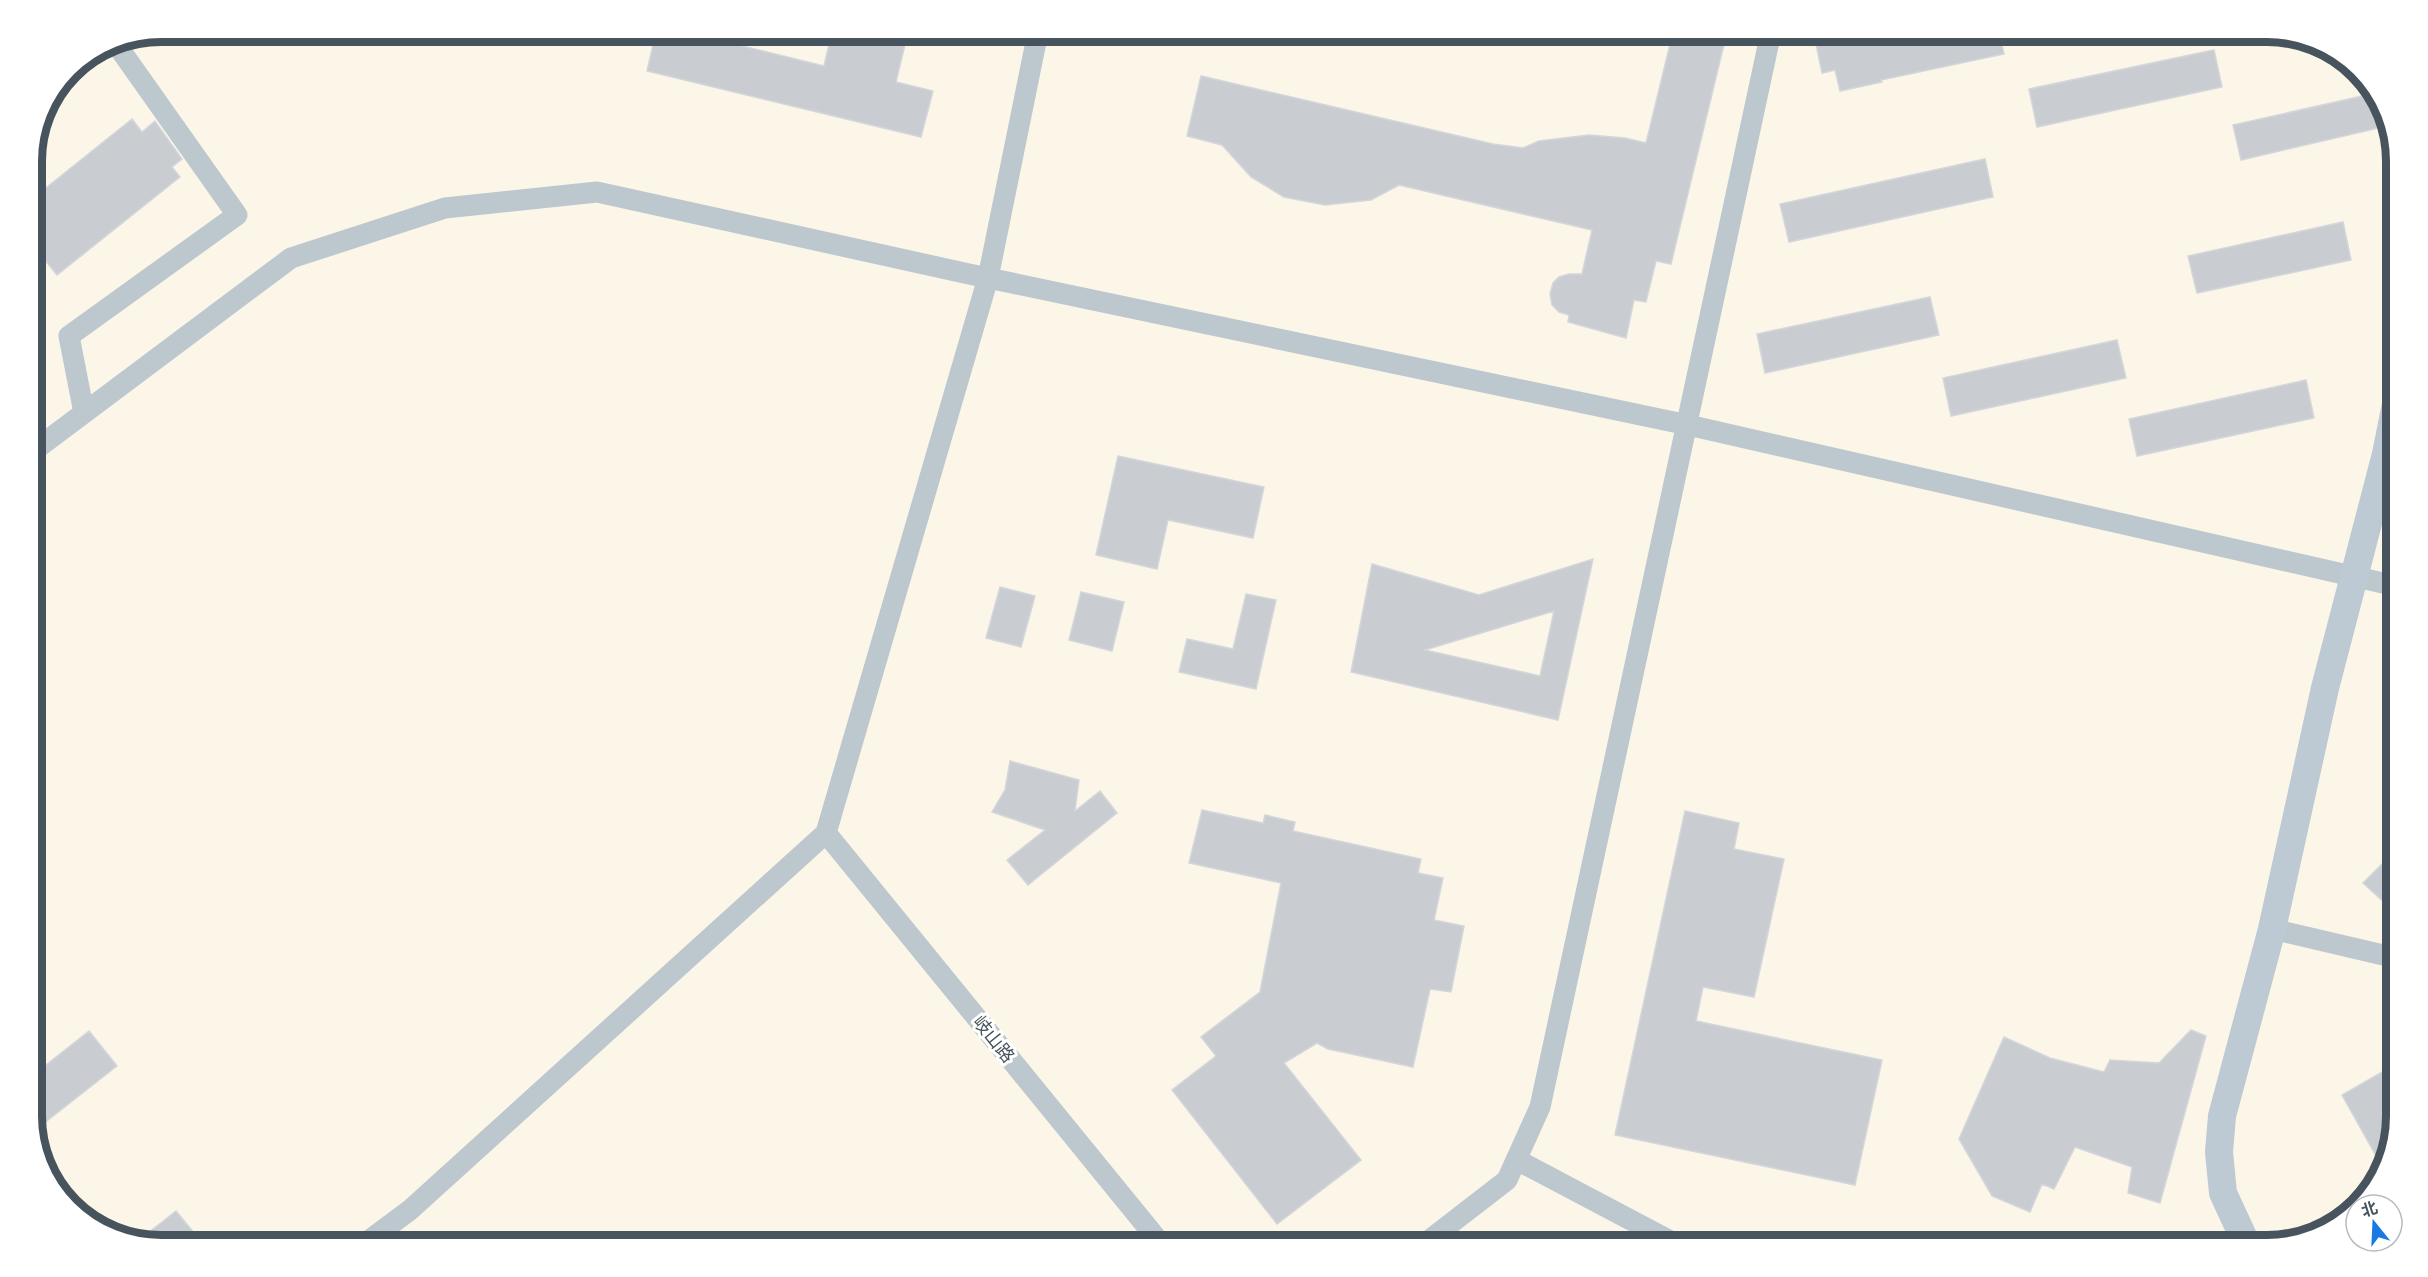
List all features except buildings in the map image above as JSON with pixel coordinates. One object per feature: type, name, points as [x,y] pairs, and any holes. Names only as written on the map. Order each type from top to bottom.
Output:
[{"type":"main road","points":[[2242,1235],[2223,1193],[2219,1152],[2223,1116],[2272,929],[2325,688],[2386,445]]},
{"type":"street","points":[[376,1235],[410,1210],[826,833],[987,278],[1036,42]]},
{"type":"street","points":[[1436,1235],[1507,1180],[1540,1107],[1770,42]]},
{"type":"street","points":[[84,413],[69,336],[237,215],[120,49]]},
{"type":"street","points":[[42,444],[291,258],[445,208],[597,192],[987,278],[1688,425],[2386,584]]},
{"type":"street","name":"岐山路","points":[[826,833],[1154,1235]]},
{"type":"street","points":[[2272,929],[2386,956]]},
{"type":"street","points":[[1516,1160],[1659,1235]]},
{"type":"shaded area","points":[[161,42],[2267,42],[2298,46],[2319,54],[2345,72],[2366,95],[2380,123],[2386,153],[2386,1124],[2380,1154],[2374,1168],[2357,1193],[2344,1193],[2344,1206],[2326,1219],[2298,1231],[2267,1235],[153,1235],[123,1229],[109,1223],[83,1205],[62,1182],[48,1154],[42,1124],[42,153],[46,130],[54,109],[72,83],[102,58],[138,44]]}]
